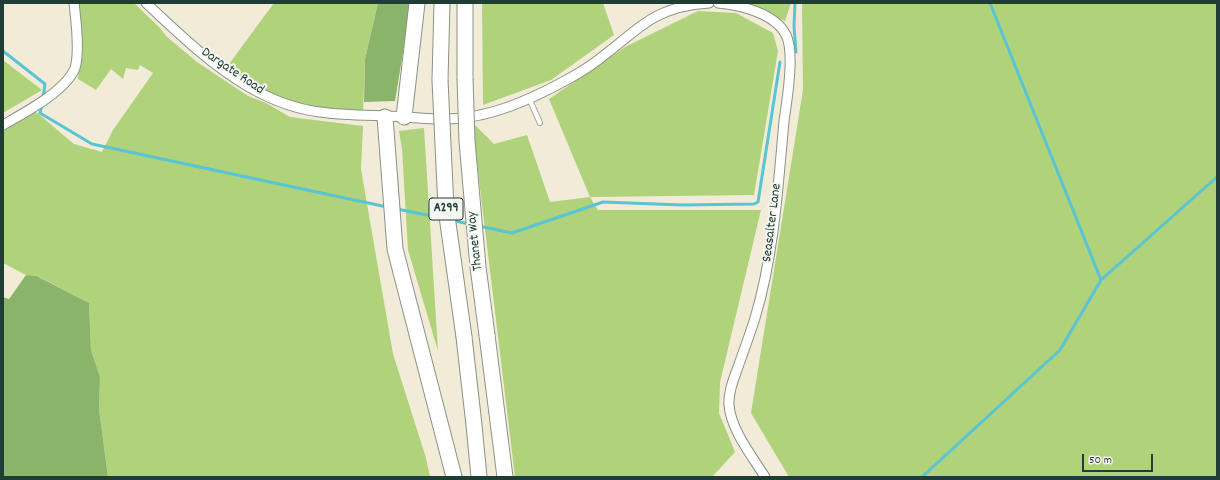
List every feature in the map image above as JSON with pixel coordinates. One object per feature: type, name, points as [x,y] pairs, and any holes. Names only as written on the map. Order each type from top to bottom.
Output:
[{"type":"highway","points":[[404,117],[417,3]]},
{"type":"highway","name":"Thanet Way","points":[[442,3],[440,80],[446,209],[464,337],[479,477]]},
{"type":"highway","name":"Thanet Way","points":[[465,3],[467,141],[478,267],[505,477]]},
{"type":"highway","points":[[385,117],[395,249],[454,477]]},
{"type":"street","points":[[3,125],[46,98],[62,85],[70,76],[75,66],[77,54],[74,3]]},
{"type":"street","name":"Dargate Road","points":[[146,3],[208,57],[248,87],[268,97],[314,111],[385,117],[404,117]]},
{"type":"street","points":[[404,117],[430,120],[459,119],[481,115],[529,98],[555,86],[585,69],[635,30],[656,16],[683,6],[709,3]]},
{"type":"street","name":"Seasalter Lane","points":[[718,3],[737,4],[764,15],[780,25],[788,39],[790,53],[790,70],[778,188],[767,270],[755,319],[734,377],[729,398],[734,425],[765,477]]},
{"type":"lane","points":[[529,98],[540,123]]},
{"type":"green space","points":[[78,3],[134,3],[160,28],[167,37],[197,62],[248,96],[266,103],[290,117],[363,126],[361,169],[393,354],[426,458],[430,477],[108,477],[99,409],[100,377],[91,350],[89,303],[38,276],[26,275],[3,263],[3,131],[36,112],[74,144],[102,152],[113,130],[153,73],[140,65],[138,70],[126,68],[123,79],[111,69],[96,90],[78,79],[80,43]]},
{"type":"green space","points":[[274,3],[378,3],[365,59],[363,111],[317,107],[290,101],[266,91],[228,68],[229,64]]},
{"type":"green space","points":[[378,3],[411,3],[395,101],[364,102],[365,59]]},
{"type":"green space","points":[[482,3],[603,3],[614,35],[551,80],[483,105]]},
{"type":"green space","points":[[745,3],[791,3],[785,21]]},
{"type":"green space","points":[[802,3],[1217,3],[1217,477],[789,477],[751,413],[803,90]]},
{"type":"green space","points":[[698,11],[736,13],[773,33],[778,51],[754,195],[590,197],[549,99],[625,47]]},
{"type":"green space","points":[[3,60],[42,90],[3,113]]},
{"type":"green space","points":[[472,122],[494,144],[527,135],[550,202],[590,197],[598,210],[761,210],[720,382],[719,413],[735,452],[712,477],[515,477]]},
{"type":"green space","points":[[424,128],[438,351],[408,250],[402,149],[399,131]]},
{"type":"green space","points":[[26,275],[37,276],[89,303],[91,350],[100,377],[99,409],[108,477],[3,477],[3,297],[9,299]]},
{"type":"waterway","points":[[795,3],[794,26],[796,52]]},
{"type":"waterway","points":[[990,3],[1101,280]]},
{"type":"waterway","points":[[3,51],[45,84],[43,99]]},
{"type":"waterway","points":[[479,226],[512,233],[603,202],[682,205],[754,204],[758,202],[780,62]]},
{"type":"waterway","points":[[42,105],[40,113],[92,144],[387,207]]},
{"type":"waterway","points":[[922,477],[1060,350],[1101,280],[1217,177]]},
{"type":"waterway","points":[[397,209],[442,218]]},
{"type":"waterway","points":[[451,220],[469,224]]}]
